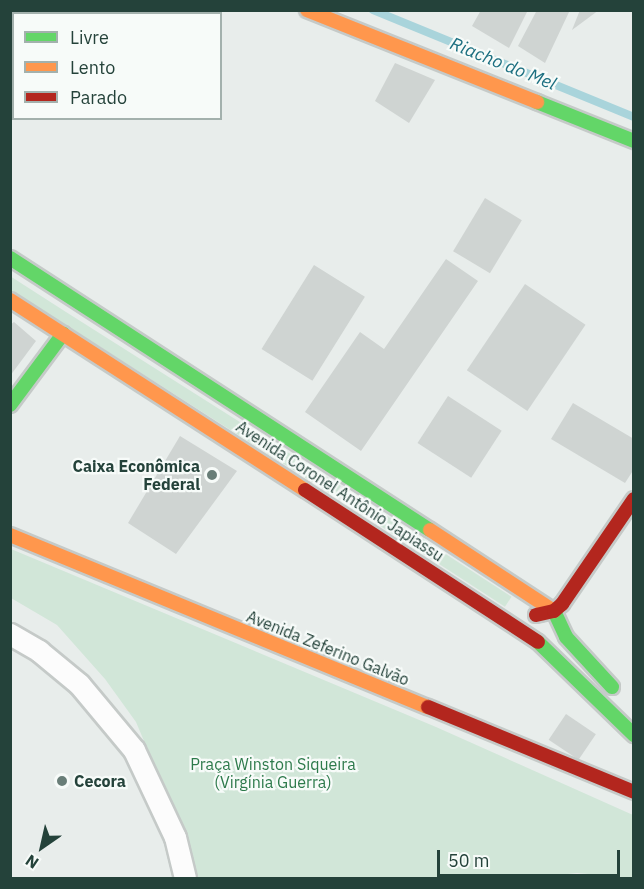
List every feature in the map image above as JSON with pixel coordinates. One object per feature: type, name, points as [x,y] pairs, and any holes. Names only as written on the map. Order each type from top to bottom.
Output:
[{"type":"street","points":[[307,10],[633,141]]},
{"type":"street","name":"Avenida Coronel Antônio Japiassu","points":[[10,258],[364,506],[494,611],[550,652],[633,735]]},
{"type":"street","name":"Avenida Coronel Antônio Japiassu","points":[[10,300],[63,334],[364,506],[554,611]]},
{"type":"street","points":[[10,405],[63,334]]},
{"type":"street","points":[[494,611],[520,617],[554,611],[569,595],[633,499]]},
{"type":"street","name":"Avenida Zeferino Galvão","points":[[10,535],[633,792]]},
{"type":"street","points":[[554,611],[558,624],[566,637],[619,695]]},
{"type":"street","points":[[10,634],[39,651],[79,684],[134,750],[175,837],[185,879]]},
{"type":"green space","points":[[10,276],[341,486],[334,496],[11,290]]},
{"type":"green space","points":[[384,514],[511,597],[505,607],[377,524]]},
{"type":"green space","name":"Praça Winston Siqueira (Virgínia Guerra)","points":[[11,549],[436,727],[633,815],[633,878],[577,873],[530,878],[194,878],[190,850],[136,722],[105,679],[57,625],[11,598]]},
{"type":"building","points":[[14,10],[109,10],[109,12],[14,12]]},
{"type":"building","points":[[120,10],[220,10],[220,12],[120,12]]},
{"type":"building","points":[[481,10],[528,10],[509,48],[472,26]]},
{"type":"building","points":[[537,10],[570,10],[545,63],[518,46]]},
{"type":"building","points":[[580,10],[599,10],[572,30]]},
{"type":"building","points":[[395,63],[435,80],[409,123],[375,101]]},
{"type":"building","points":[[485,198],[522,220],[490,273],[453,251]]},
{"type":"building","points":[[446,259],[478,281],[361,451],[305,412],[360,332],[384,349]]},
{"type":"building","points":[[314,265],[365,297],[312,381],[262,349]]},
{"type":"building","points":[[525,284],[586,325],[527,411],[467,370]]},
{"type":"building","points":[[14,322],[36,341],[10,376],[10,325]]},
{"type":"building","points":[[448,396],[502,431],[471,478],[418,443]]},
{"type":"building","points":[[573,403],[634,439],[634,469],[625,483],[551,439]]},
{"type":"building","points":[[180,436],[237,471],[176,554],[128,523]]},
{"type":"building","points":[[566,714],[596,734],[579,760],[549,740]]},
{"type":"waterway","name":"Riacho do Mel","points":[[373,10],[634,117]]},
{"type":"traffic: fast","points":[[537,102],[634,141]]},
{"type":"traffic: fast","points":[[10,258],[430,530]]},
{"type":"traffic: fast","points":[[10,405],[63,334]]},
{"type":"traffic: fast","points":[[554,611],[566,637],[612,687]]},
{"type":"traffic: fast","points":[[538,642],[634,735]]},
{"type":"traffic: slow","points":[[307,10],[537,102]]},
{"type":"traffic: slow","points":[[10,300],[305,490]]},
{"type":"traffic: slow","points":[[430,530],[554,611]]},
{"type":"traffic: slow","points":[[10,535],[428,707]]},
{"type":"traffic: jam","points":[[305,490],[538,642]]},
{"type":"traffic: jam","points":[[536,615],[554,611],[562,604],[634,499]]},
{"type":"traffic: jam","points":[[428,707],[634,792]]},
{"type":"place","name":"Caixa Econômica Federal","points":[[212,475]]},
{"type":"place","name":"Cecora","points":[[62,781]]}]
